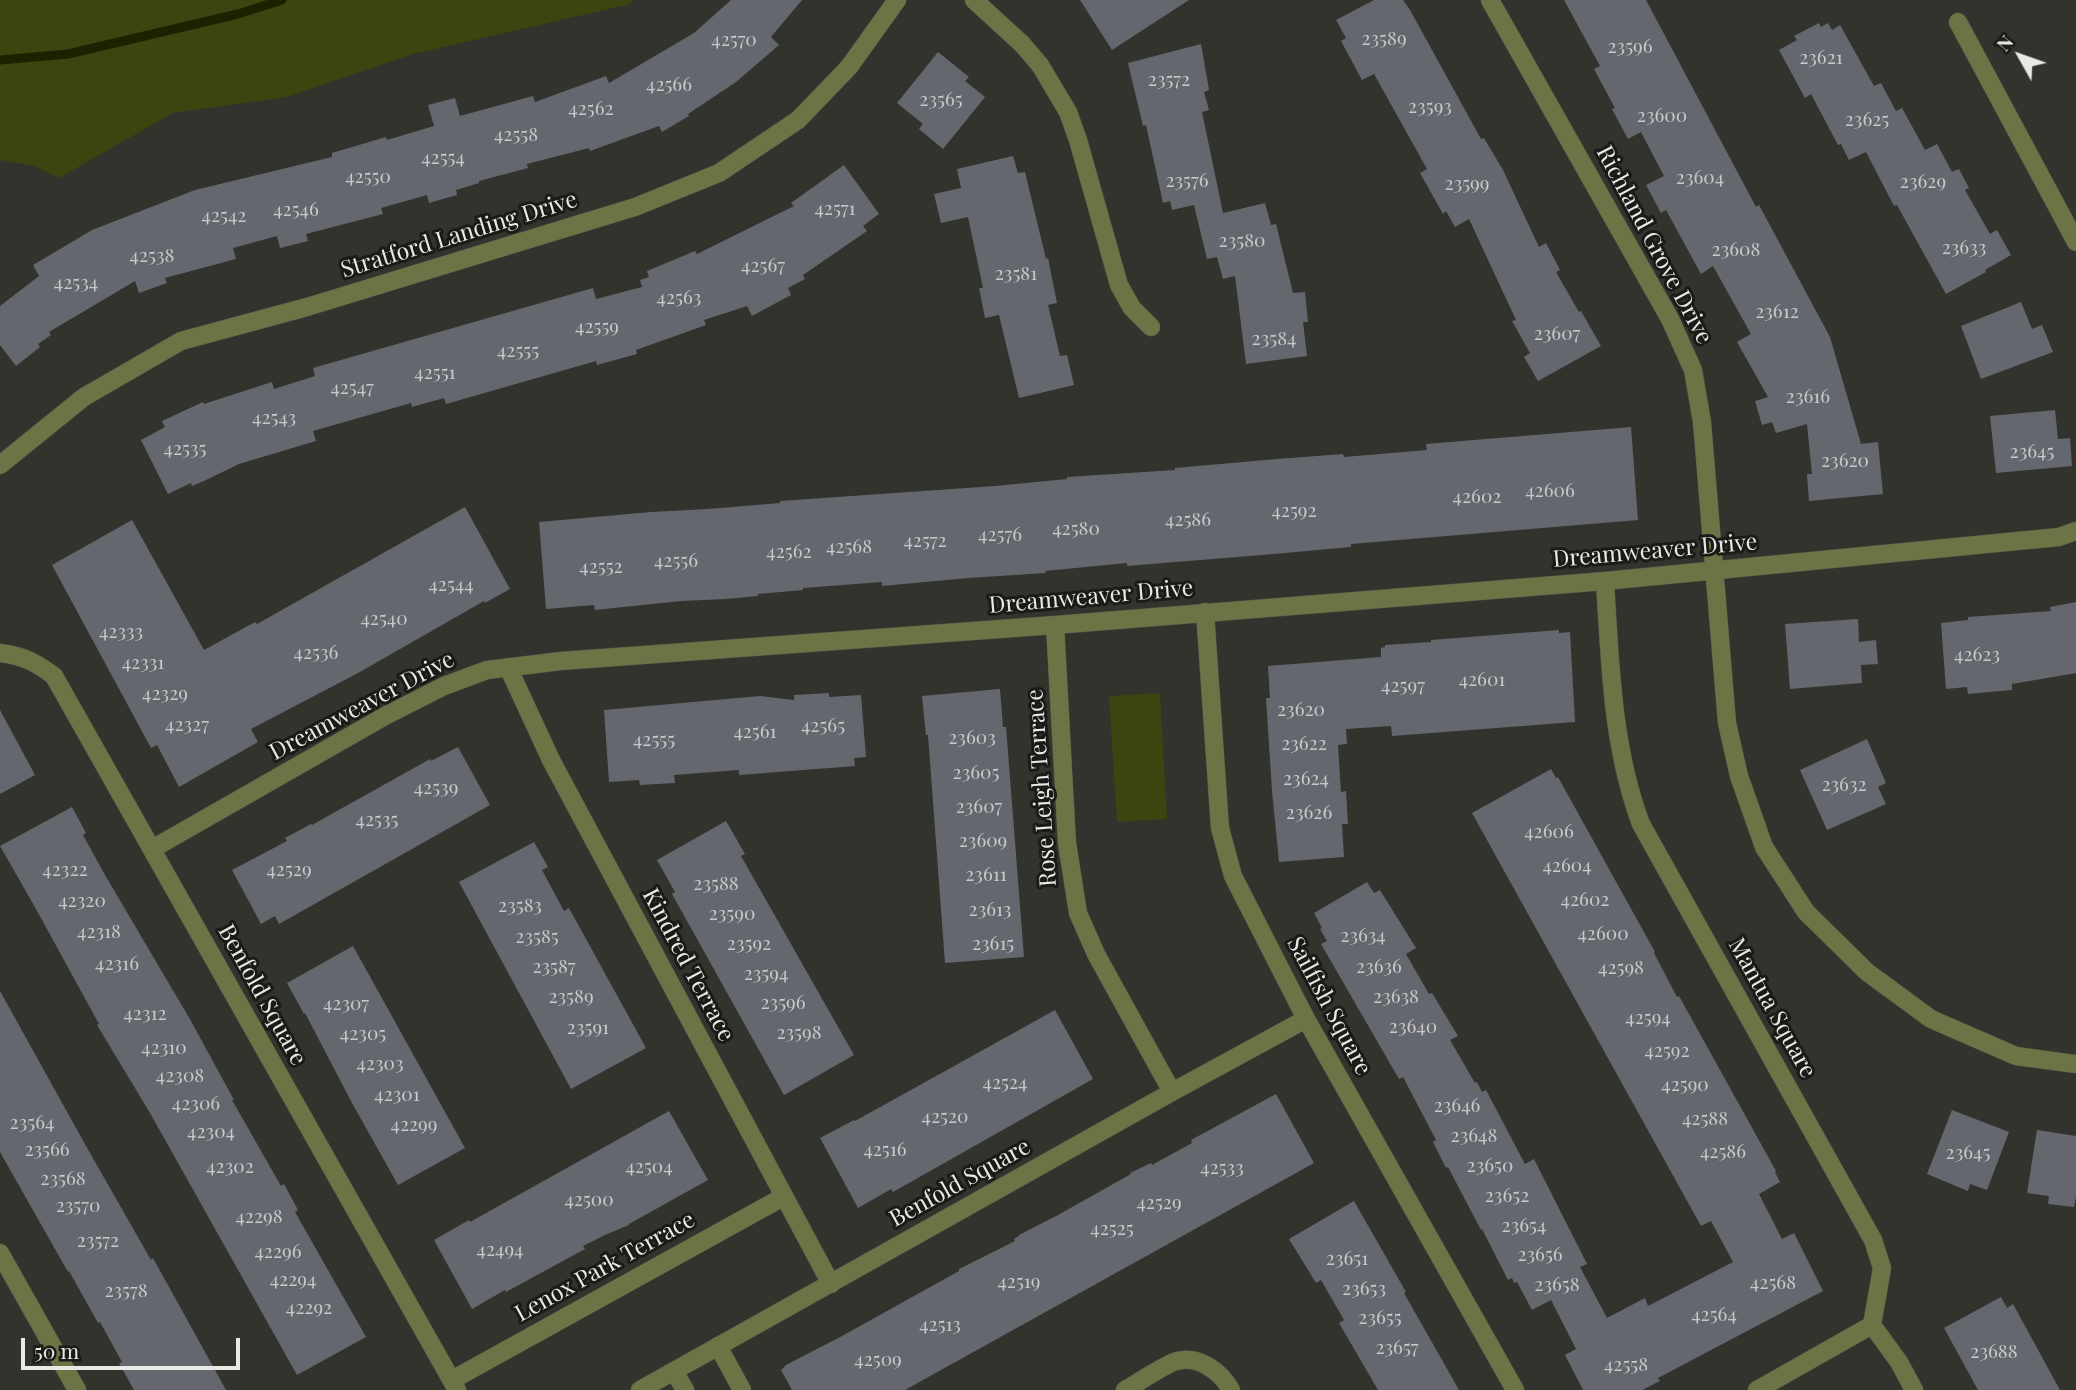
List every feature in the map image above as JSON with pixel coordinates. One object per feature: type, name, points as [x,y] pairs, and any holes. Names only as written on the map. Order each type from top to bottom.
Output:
[{"type":"street","name":"Stratford Landing Drive","points":[[0,465],[84,397],[181,341],[307,307],[635,207],[719,173],[798,120],[849,67],[897,0]]},
{"type":"street","points":[[974,0],[1022,44],[1040,65],[1068,111],[1119,285],[1132,308],[1151,327]]},
{"type":"street","name":"Richland Grove Drive","points":[[1490,0],[1670,319],[1693,370],[1702,422],[1727,723],[1739,776],[1764,847],[1806,912],[1867,972],[1931,1018],[2016,1056],[2076,1064]]},
{"type":"street","points":[[1958,22],[2076,242]]},
{"type":"street","name":"Dreamweaver Drive","points":[[152,849],[385,716],[444,685],[487,670],[561,661],[1605,581],[2059,537],[2076,531]]},
{"type":"street","name":"Mantua Square","points":[[1605,581],[1613,681],[1623,764],[1630,794],[1642,824],[1873,1240],[1882,1268],[1872,1325]]},
{"type":"street","name":"Sailfish Square","points":[[1205,612],[1220,828],[1238,886],[1306,1020],[1516,1390]]},
{"type":"street","name":"Rose Leigh Terrace","points":[[1055,625],[1068,843],[1078,913],[1096,954],[1172,1092]]},
{"type":"street","name":"Benfold Square","points":[[0,653],[18,655],[35,662],[54,676],[454,1385]]},
{"type":"street","name":"Kindred Terrace","points":[[508,667],[551,760],[831,1284]]},
{"type":"street","name":"Benfold Square","points":[[640,1390],[1172,1092],[1306,1020]]},
{"type":"street","name":"Lenox Park Terrace","points":[[454,1385],[783,1196]]},
{"type":"street","points":[[0,1253],[77,1390]]},
{"type":"street","points":[[1757,1390],[1872,1325],[1899,1362],[1914,1390]]},
{"type":"street","points":[[718,1346],[742,1390]]},
{"type":"street","points":[[1125,1390],[1177,1361],[1195,1361],[1210,1367],[1231,1390]]},
{"type":"street","points":[[674,1371],[685,1390]]},
{"type":"green space","points":[[0,0],[632,0],[631,4],[413,54],[287,97],[173,113],[59,178],[34,166],[0,160]]},
{"type":"green space","points":[[1160,693],[1167,819],[1117,822],[1109,696]]},
{"type":"building","points":[[731,0],[802,0],[771,37],[779,45],[736,82],[662,132],[659,126],[590,151],[589,148],[527,164],[528,168],[479,181],[456,190],[457,195],[429,203],[427,195],[381,208],[383,214],[306,234],[308,241],[280,248],[277,236],[233,248],[236,259],[165,278],[167,283],[139,293],[135,281],[49,332],[51,335],[38,344],[40,347],[16,366],[0,345],[0,306],[39,276],[33,265],[92,230],[195,190],[332,157],[332,153],[434,126],[428,105],[455,98],[460,116],[533,96],[535,102],[606,76],[609,83],[694,33]]},
{"type":"building","points":[[1080,0],[1189,0],[1112,50]]},
{"type":"building","points":[[1374,0],[1403,0],[1410,10],[1481,139],[1484,138],[1503,170],[1539,247],[1546,243],[1560,270],[1556,272],[1601,346],[1538,381],[1524,357],[1530,353],[1512,321],[1516,320],[1469,219],[1455,227],[1446,211],[1443,214],[1420,173],[1427,169],[1374,74],[1362,80],[1341,41],[1346,38],[1336,20]]},
{"type":"building","points":[[1564,0],[1646,0],[1756,207],[1759,205],[1830,337],[1861,444],[1878,442],[1883,494],[1809,501],[1807,474],[1812,474],[1807,424],[1776,433],[1772,422],[1762,425],[1755,401],[1768,397],[1737,342],[1751,334],[1713,266],[1701,274],[1666,210],[1661,213],[1646,185],[1664,176],[1641,132],[1628,139],[1594,69],[1600,66]]},
{"type":"building","points":[[1819,23],[1821,27],[1828,23],[1832,30],[1840,25],[1874,86],[1881,83],[1896,111],[1902,108],[1925,150],[1937,144],[1952,172],[1959,169],[1969,188],[1965,190],[1990,234],[1997,230],[2011,255],[1946,294],[1897,205],[1894,206],[1866,152],[1849,160],[1811,94],[1805,98],[1779,50],[1797,40],[1794,36]]},
{"type":"building","points":[[1201,44],[1209,90],[1204,92],[1209,110],[1202,112],[1223,213],[1265,203],[1271,225],[1276,224],[1293,293],[1305,292],[1308,322],[1303,322],[1307,356],[1246,364],[1235,276],[1223,279],[1217,257],[1207,259],[1194,205],[1172,210],[1170,201],[1163,203],[1146,125],[1143,126],[1128,63]]},
{"type":"building","points":[[938,52],[969,77],[965,81],[985,97],[943,149],[919,129],[923,124],[897,103]]},
{"type":"building","points":[[1013,156],[1018,173],[1025,172],[1046,259],[1048,258],[1057,303],[1048,305],[1060,356],[1067,355],[1074,385],[1019,398],[999,315],[985,318],[979,288],[983,288],[968,217],[941,223],[934,194],[961,188],[957,169]]},
{"type":"building","points":[[844,165],[879,214],[863,226],[867,231],[803,275],[805,279],[788,288],[791,295],[752,316],[747,306],[704,320],[706,325],[636,350],[637,354],[597,365],[596,361],[446,404],[444,398],[412,407],[411,403],[313,431],[316,441],[239,464],[168,494],[141,440],[165,427],[162,421],[203,402],[204,404],[272,382],[274,389],[315,376],[313,368],[593,288],[596,299],[642,287],[640,280],[649,277],[647,271],[695,251],[697,254],[794,206],[791,203]]},
{"type":"building","points":[[2021,302],[2032,329],[2042,325],[2053,352],[1981,379],[1961,326]]},
{"type":"building","points":[[2055,410],[2058,439],[2070,438],[2072,466],[1996,473],[1990,416]]},
{"type":"building","points":[[1631,427],[1638,520],[1351,544],[1351,547],[1274,554],[1127,566],[1127,563],[1045,571],[1046,573],[882,586],[882,582],[803,588],[758,596],[595,610],[594,605],[546,609],[539,522],[995,486],[1277,459],[1427,450],[1426,444]]},
{"type":"building","points":[[465,507],[510,589],[251,729],[258,742],[179,787],[157,745],[151,748],[52,565],[132,520],[204,650],[255,622],[257,624]]},
{"type":"building","points":[[2076,602],[2076,673],[2012,684],[2012,690],[1968,694],[1967,687],[1946,689],[1941,623],[1968,620],[1968,617],[2051,611],[2050,607]]},
{"type":"building","points":[[1858,619],[1859,642],[1876,640],[1878,664],[1861,665],[1862,683],[1790,689],[1785,624]]},
{"type":"building","points":[[1559,630],[1559,633],[1570,632],[1575,722],[1392,736],[1391,726],[1346,729],[1347,744],[1338,745],[1341,792],[1346,791],[1348,824],[1342,824],[1344,857],[1279,862],[1266,698],[1270,698],[1268,666],[1381,657],[1381,648],[1385,645]]},
{"type":"building","points":[[1000,689],[1003,727],[1006,727],[1024,957],[945,963],[928,735],[922,696]]},
{"type":"building","points":[[829,693],[829,697],[861,695],[866,757],[854,758],[855,766],[739,775],[739,770],[674,775],[675,783],[640,785],[639,780],[609,782],[604,710],[760,696],[794,700],[794,695]]},
{"type":"building","points":[[0,710],[35,775],[0,794]]},
{"type":"building","points":[[1867,739],[1886,783],[1878,787],[1886,804],[1827,830],[1800,770]]},
{"type":"building","points":[[458,747],[490,805],[279,924],[275,916],[261,924],[232,870],[430,759],[431,761]]},
{"type":"building","points":[[1551,769],[1556,778],[1558,777],[1677,997],[1679,996],[1776,1171],[1780,1182],[1759,1194],[1782,1239],[1794,1233],[1823,1291],[1658,1378],[1660,1381],[1642,1390],[1583,1390],[1565,1355],[1576,1349],[1551,1300],[1532,1310],[1517,1282],[1514,1283],[1512,1278],[1508,1280],[1448,1167],[1446,1168],[1433,1142],[1436,1140],[1403,1077],[1399,1079],[1321,944],[1327,941],[1314,913],[1367,882],[1374,893],[1380,890],[1416,948],[1406,954],[1458,1036],[1450,1040],[1475,1083],[1477,1082],[1482,1092],[1486,1090],[1525,1164],[1534,1159],[1587,1264],[1580,1267],[1607,1318],[1645,1298],[1648,1306],[1733,1262],[1711,1221],[1701,1226],[1472,813]]},
{"type":"building","points":[[72,807],[86,833],[83,835],[105,875],[191,1021],[281,1186],[284,1184],[298,1210],[295,1212],[366,1337],[297,1375],[150,1113],[97,1025],[99,1024],[0,846]]},
{"type":"building","points":[[726,821],[745,854],[741,856],[854,1055],[784,1095],[672,894],[675,892],[657,860]]},
{"type":"building","points":[[534,842],[548,867],[542,870],[564,911],[569,908],[646,1048],[571,1089],[459,882]]},
{"type":"building","points":[[353,946],[465,1148],[398,1185],[287,983]]},
{"type":"building","points":[[0,991],[226,1390],[134,1390],[100,1322],[98,1323],[68,1272],[0,1152]]},
{"type":"building","points":[[1055,1010],[1093,1079],[893,1192],[891,1189],[858,1208],[820,1138]]},
{"type":"building","points":[[1276,1094],[1314,1163],[905,1390],[792,1390],[781,1370],[786,1365],[1015,1241],[1019,1235],[1130,1173],[1151,1163],[1152,1165],[1192,1143],[1191,1140]]},
{"type":"building","points":[[1952,1110],[2009,1132],[1987,1190],[1970,1184],[1968,1191],[1927,1174]]},
{"type":"building","points":[[669,1111],[708,1180],[472,1309],[434,1240]]},
{"type":"building","points":[[2037,1130],[2076,1136],[2074,1207],[2048,1204],[2049,1196],[2027,1193]]},
{"type":"building","points":[[1354,1201],[1459,1390],[1378,1390],[1339,1323],[1344,1320],[1321,1280],[1316,1283],[1289,1239]]},
{"type":"building","points":[[2001,1297],[2007,1308],[2013,1304],[2060,1390],[1978,1390],[1944,1328]]},
{"type":"waterway","points":[[0,60],[68,54],[238,14],[282,0]]}]
